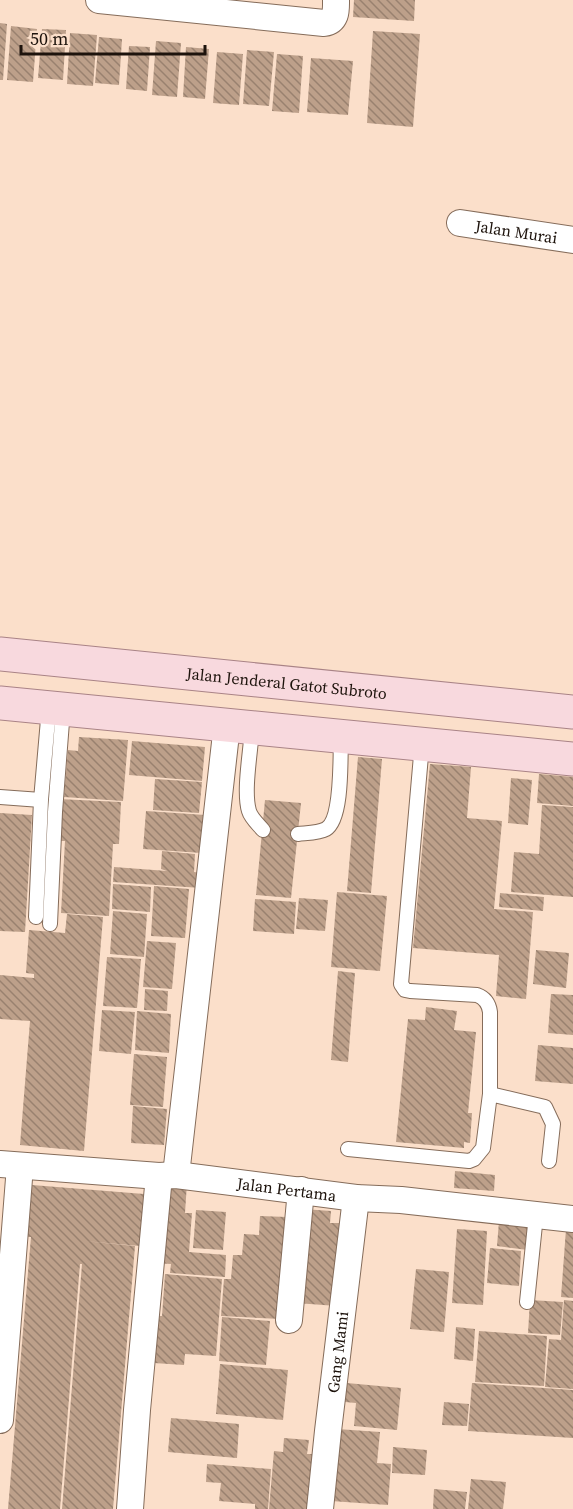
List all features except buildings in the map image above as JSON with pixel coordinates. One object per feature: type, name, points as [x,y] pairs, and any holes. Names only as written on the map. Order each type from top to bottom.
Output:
[{"type":"main road","name":"Jalan Jenderal Gatot Subroto","points":[[0,654],[573,712]]},
{"type":"main road","points":[[0,703],[573,759]]},
{"type":"street","points":[[99,0],[147,3],[324,23],[335,17],[336,0]]},
{"type":"street","name":"Jalan Murai","points":[[460,223],[573,240]]},
{"type":"street","points":[[130,1509],[137,1410],[167,1175],[240,726]]},
{"type":"street","points":[[0,1420],[10,1165]]},
{"type":"street","name":"Jalan Pertama","points":[[10,1165],[167,1175],[573,1219]]},
{"type":"street","points":[[289,1320],[301,1190]]},
{"type":"street","name":"Gang Mami","points":[[320,1509],[327,1431],[356,1197]]},
{"type":"lane","points":[[36,917],[41,800],[56,708]]},
{"type":"lane","points":[[50,924],[56,708]]},
{"type":"lane","points":[[240,726],[248,808],[263,830]]},
{"type":"lane","points":[[298,834],[325,830],[332,823],[337,811],[341,736]]},
{"type":"lane","points":[[348,1149],[469,1161],[474,1159],[483,1148],[490,1094],[490,1012],[487,1002],[483,997],[477,995],[405,990],[400,984],[422,744]]},
{"type":"lane","points":[[0,797],[41,800]]},
{"type":"lane","points":[[490,1094],[544,1107],[553,1124],[549,1161]]},
{"type":"lane","points":[[527,1302],[536,1215]]}]
